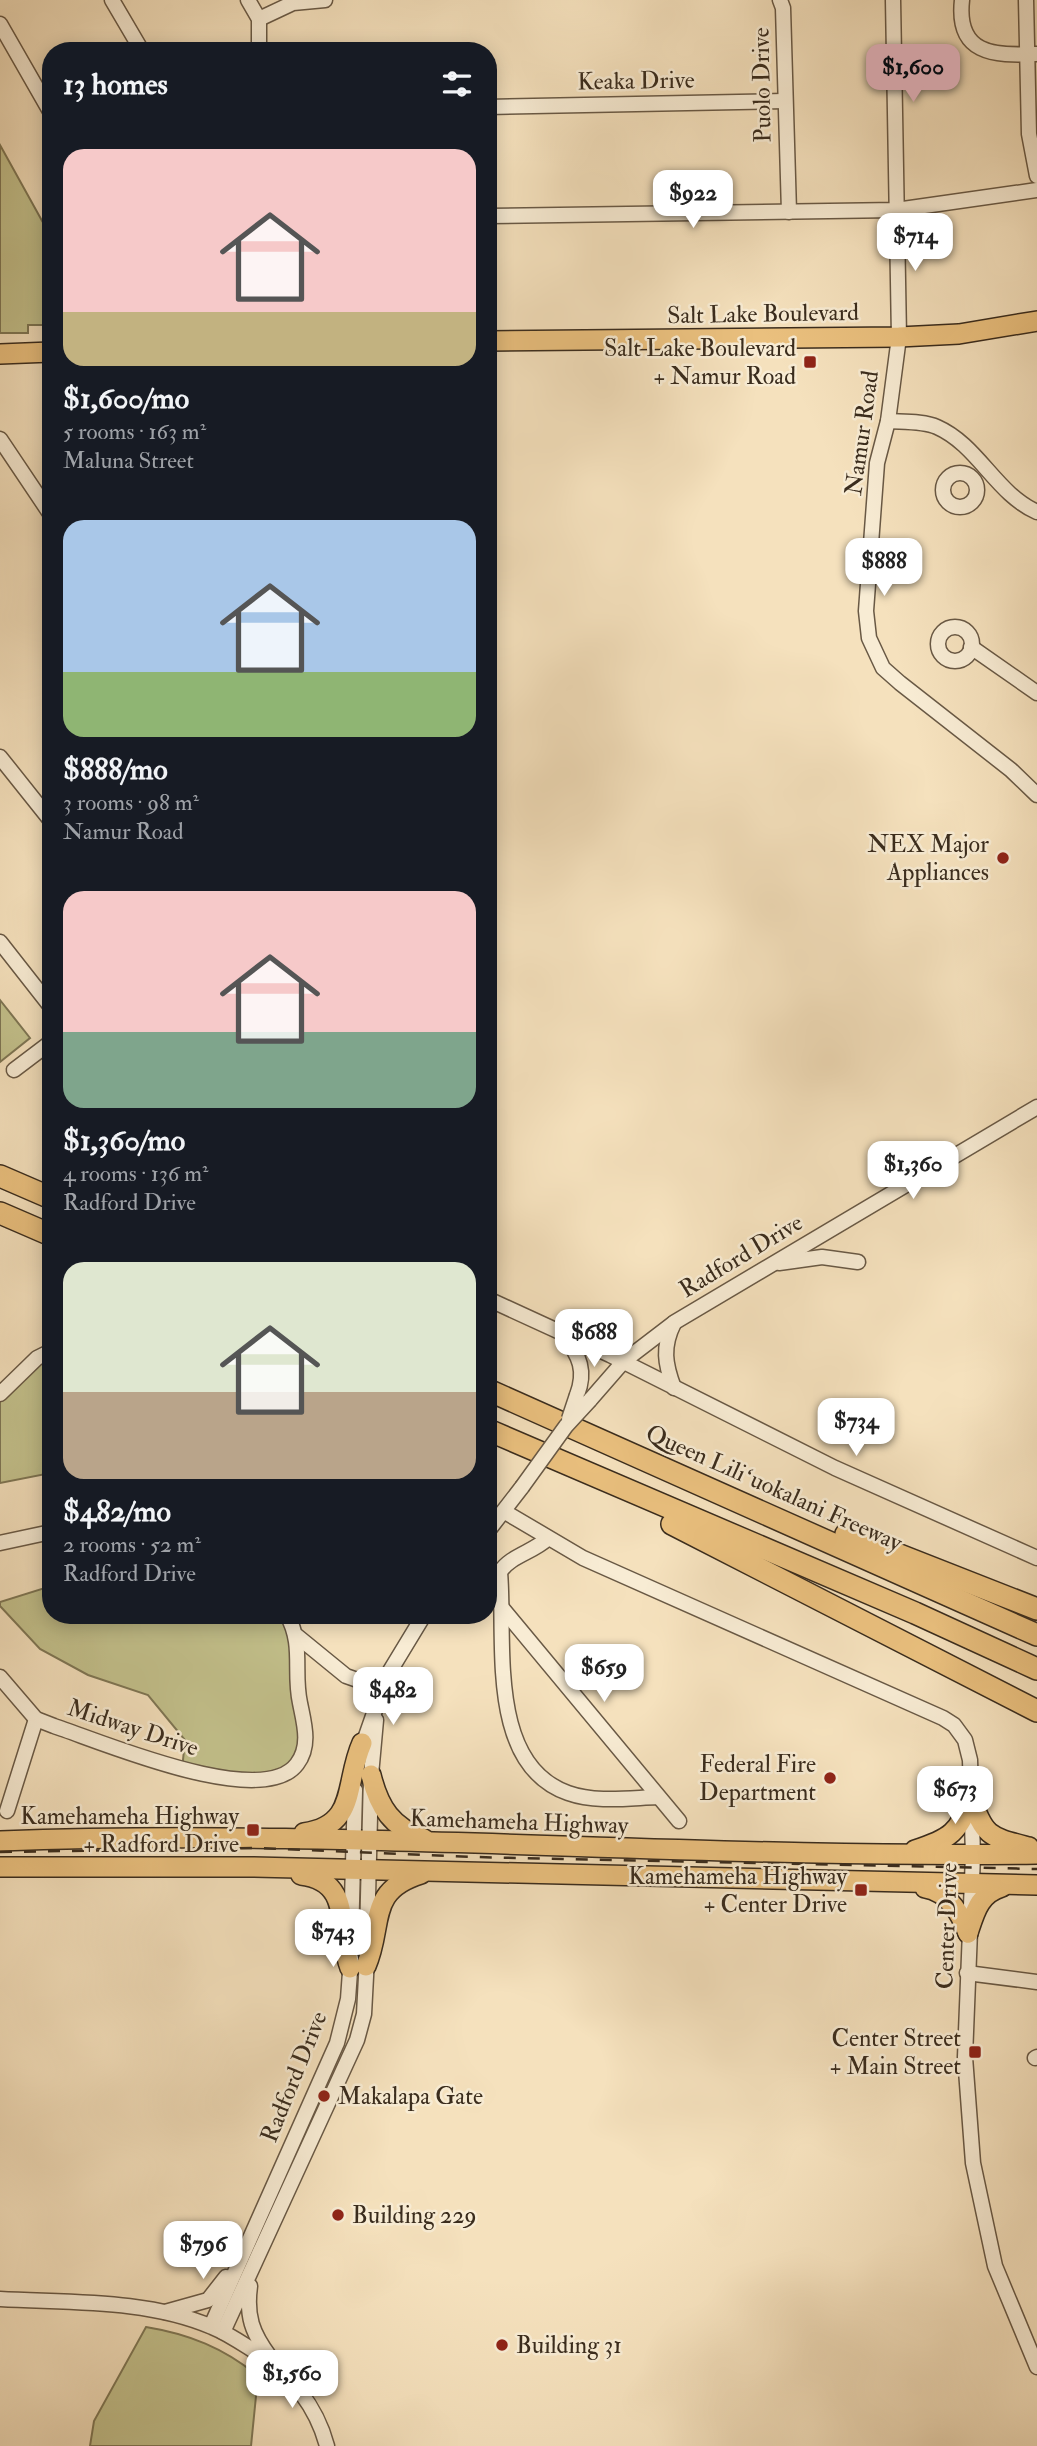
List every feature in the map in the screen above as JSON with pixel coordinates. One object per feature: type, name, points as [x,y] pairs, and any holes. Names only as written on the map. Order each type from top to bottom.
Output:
[{"type":"highway","points":[[0,1176],[42,1194]]},
{"type":"highway","points":[[0,1213],[42,1232]]},
{"type":"highway","name":"Queen Liliʻuokalani Freeway","points":[[497,1394],[1037,1635]]},
{"type":"highway","points":[[497,1434],[915,1613],[1037,1670]]},
{"type":"highway","points":[[602,1440],[1037,1609]]},
{"type":"highway","points":[[528,1447],[1037,1711]]},
{"type":"main road","name":"Salt Lake Boulevard","points":[[497,341],[899,337],[959,334],[1037,321]]},
{"type":"main road","points":[[0,354],[42,352]]},
{"type":"main road","points":[[247,1837],[317,1831],[335,1822],[345,1805],[362,1743]]},
{"type":"main road","points":[[371,1775],[380,1804],[393,1822],[404,1830],[439,1844]]},
{"type":"main road","points":[[971,1797],[985,1831],[1000,1840],[1037,1849]]},
{"type":"main road","points":[[893,1857],[937,1842],[953,1833],[963,1821],[971,1797]]},
{"type":"main road","name":"Kamehameha Highway","points":[[0,1841],[247,1837],[893,1857],[1037,1854]]},
{"type":"main road","name":"Kamehameha Highway","points":[[0,1867],[252,1867],[1035,1885]]},
{"type":"main road","points":[[252,1867],[312,1876],[332,1891],[343,1914],[343,1949],[358,1967],[374,1949],[376,1914],[385,1896],[400,1880],[428,1871]]},
{"type":"main road","points":[[896,1882],[937,1890],[962,1917],[968,1933]]},
{"type":"main road","points":[[968,1933],[981,1899],[990,1890],[1006,1885]]},
{"type":"street","points":[[113,0],[137,42]]},
{"type":"street","points":[[248,0],[259,19],[259,42]]},
{"type":"street","points":[[259,19],[293,3],[325,0]]},
{"type":"street","name":"Puolo Drive","points":[[780,0],[783,8],[789,212]]},
{"type":"street","name":"Namur Road","points":[[894,0],[899,337],[888,421],[877,463],[866,611],[869,638],[883,668],[900,684],[1011,770],[1037,795]]},
{"type":"street","points":[[962,0],[963,25],[974,44],[993,53],[1033,54]]},
{"type":"street","points":[[1026,0],[1033,54],[1029,134],[1037,176]]},
{"type":"street","points":[[0,24],[42,97]]},
{"type":"street","name":"Keaka Drive","points":[[497,107],[784,101]]},
{"type":"street","points":[[497,216],[897,210],[1037,190]]},
{"type":"street","points":[[888,421],[935,425],[960,439],[1006,488],[1037,512]]},
{"type":"street","points":[[0,439],[4,458],[42,504]]},
{"type":"street","points":[[971,478],[984,465]]},
{"type":"street","points":[[971,647],[1037,693]]},
{"type":"street","points":[[0,757],[42,810]]},
{"type":"street","points":[[0,942],[42,996]]},
{"type":"street","points":[[14,1070],[42,1049]]},
{"type":"street","name":"Radford Drive","points":[[584,1398],[675,1322],[1037,1107]]},
{"type":"street","points":[[771,1265],[822,1256],[858,1262]]},
{"type":"street","points":[[497,1303],[624,1362],[835,1468],[1037,1558]]},
{"type":"street","points":[[674,1388],[665,1365],[665,1352],[675,1322]]},
{"type":"street","points":[[497,1521],[584,1398],[580,1359],[561,1333]]},
{"type":"street","points":[[0,1394],[42,1356]]},
{"type":"street","name":"Center Drive","points":[[505,1512],[583,1558],[954,1725],[965,1740],[970,1760],[973,1855],[967,1973],[967,2110],[975,2176],[995,2266],[1037,2367]]},
{"type":"street","points":[[0,1543],[42,1534]]},
{"type":"street","points":[[547,1539],[530,1553],[504,1566],[500,1572],[505,1699],[514,1733],[527,1762],[549,1784],[569,1794],[602,1800],[658,1797]]},
{"type":"street","points":[[502,1608],[679,1821]]},
{"type":"street","points":[[291,1624],[297,1636],[346,1676],[383,1689]]},
{"type":"street","name":"Radford Drive","points":[[217,2329],[253,2268],[358,2040],[364,2014],[358,1967],[361,1841],[355,1784],[362,1743],[387,1676],[419,1624]]},
{"type":"street","name":"Midway Drive","points":[[0,1677],[36,1719],[182,1770],[212,1776],[271,1780],[294,1768],[304,1748],[306,1734],[297,1688],[297,1636]]},
{"type":"street","name":"Radford Drive","points":[[361,1841],[371,1775],[376,1709]]},
{"type":"street","points":[[7,1811],[36,1719]]},
{"type":"street","name":"Radford Drive","points":[[217,2329],[243,2254],[337,2043],[358,1967]]},
{"type":"street","points":[[967,1973],[1037,1982]]},
{"type":"street","points":[[1010,1977],[1037,1993]]},
{"type":"street","points":[[164,2312],[208,2300],[243,2254]]},
{"type":"street","points":[[253,2268],[247,2309],[251,2328],[275,2364],[303,2396],[322,2429],[327,2446]]},
{"type":"street","points":[[0,2299],[164,2312],[217,2329],[275,2364]]},
{"type":"shaded area","points":[[0,145],[42,221],[42,325],[28,325],[28,333],[0,333]]},
{"type":"shaded area","points":[[0,1000],[30,1038],[0,1062]]},
{"type":"shaded area","points":[[42,1359],[42,1475],[0,1483],[0,1394]]},
{"type":"shaded area","points":[[42,1589],[42,1624],[288,1624],[306,1741],[281,1776],[182,1770],[185,1740],[148,1695],[88,1675],[40,1649],[0,1606],[0,1602]]},
{"type":"shaded area","points":[[146,2327],[177,2334],[219,2350],[258,2376],[251,2446],[90,2446],[94,2421]]},
{"type":"railway","points":[[0,1852],[259,1848],[474,1857],[1037,1869]]},
{"type":"place","name":"Salt Lake Boulevard + Namur Road","points":[[810,362]]},
{"type":"place","name":"NEX Major Appliances","points":[[1003,858]]},
{"type":"place","name":"Federal Fire Department","points":[[830,1778]]},
{"type":"place","name":"Kamehameha Highway + Radford Drive","points":[[253,1830]]},
{"type":"place","name":"Kamehameha Highway + Center Drive","points":[[861,1890]]},
{"type":"place","name":"Center Street + Main Street","points":[[975,2052]]},
{"type":"place","name":"Makalapa Gate","points":[[324,2096]]},
{"type":"place","name":"Building 229","points":[[338,2215]]},
{"type":"place","name":"Building 31","points":[[502,2345]]}]
